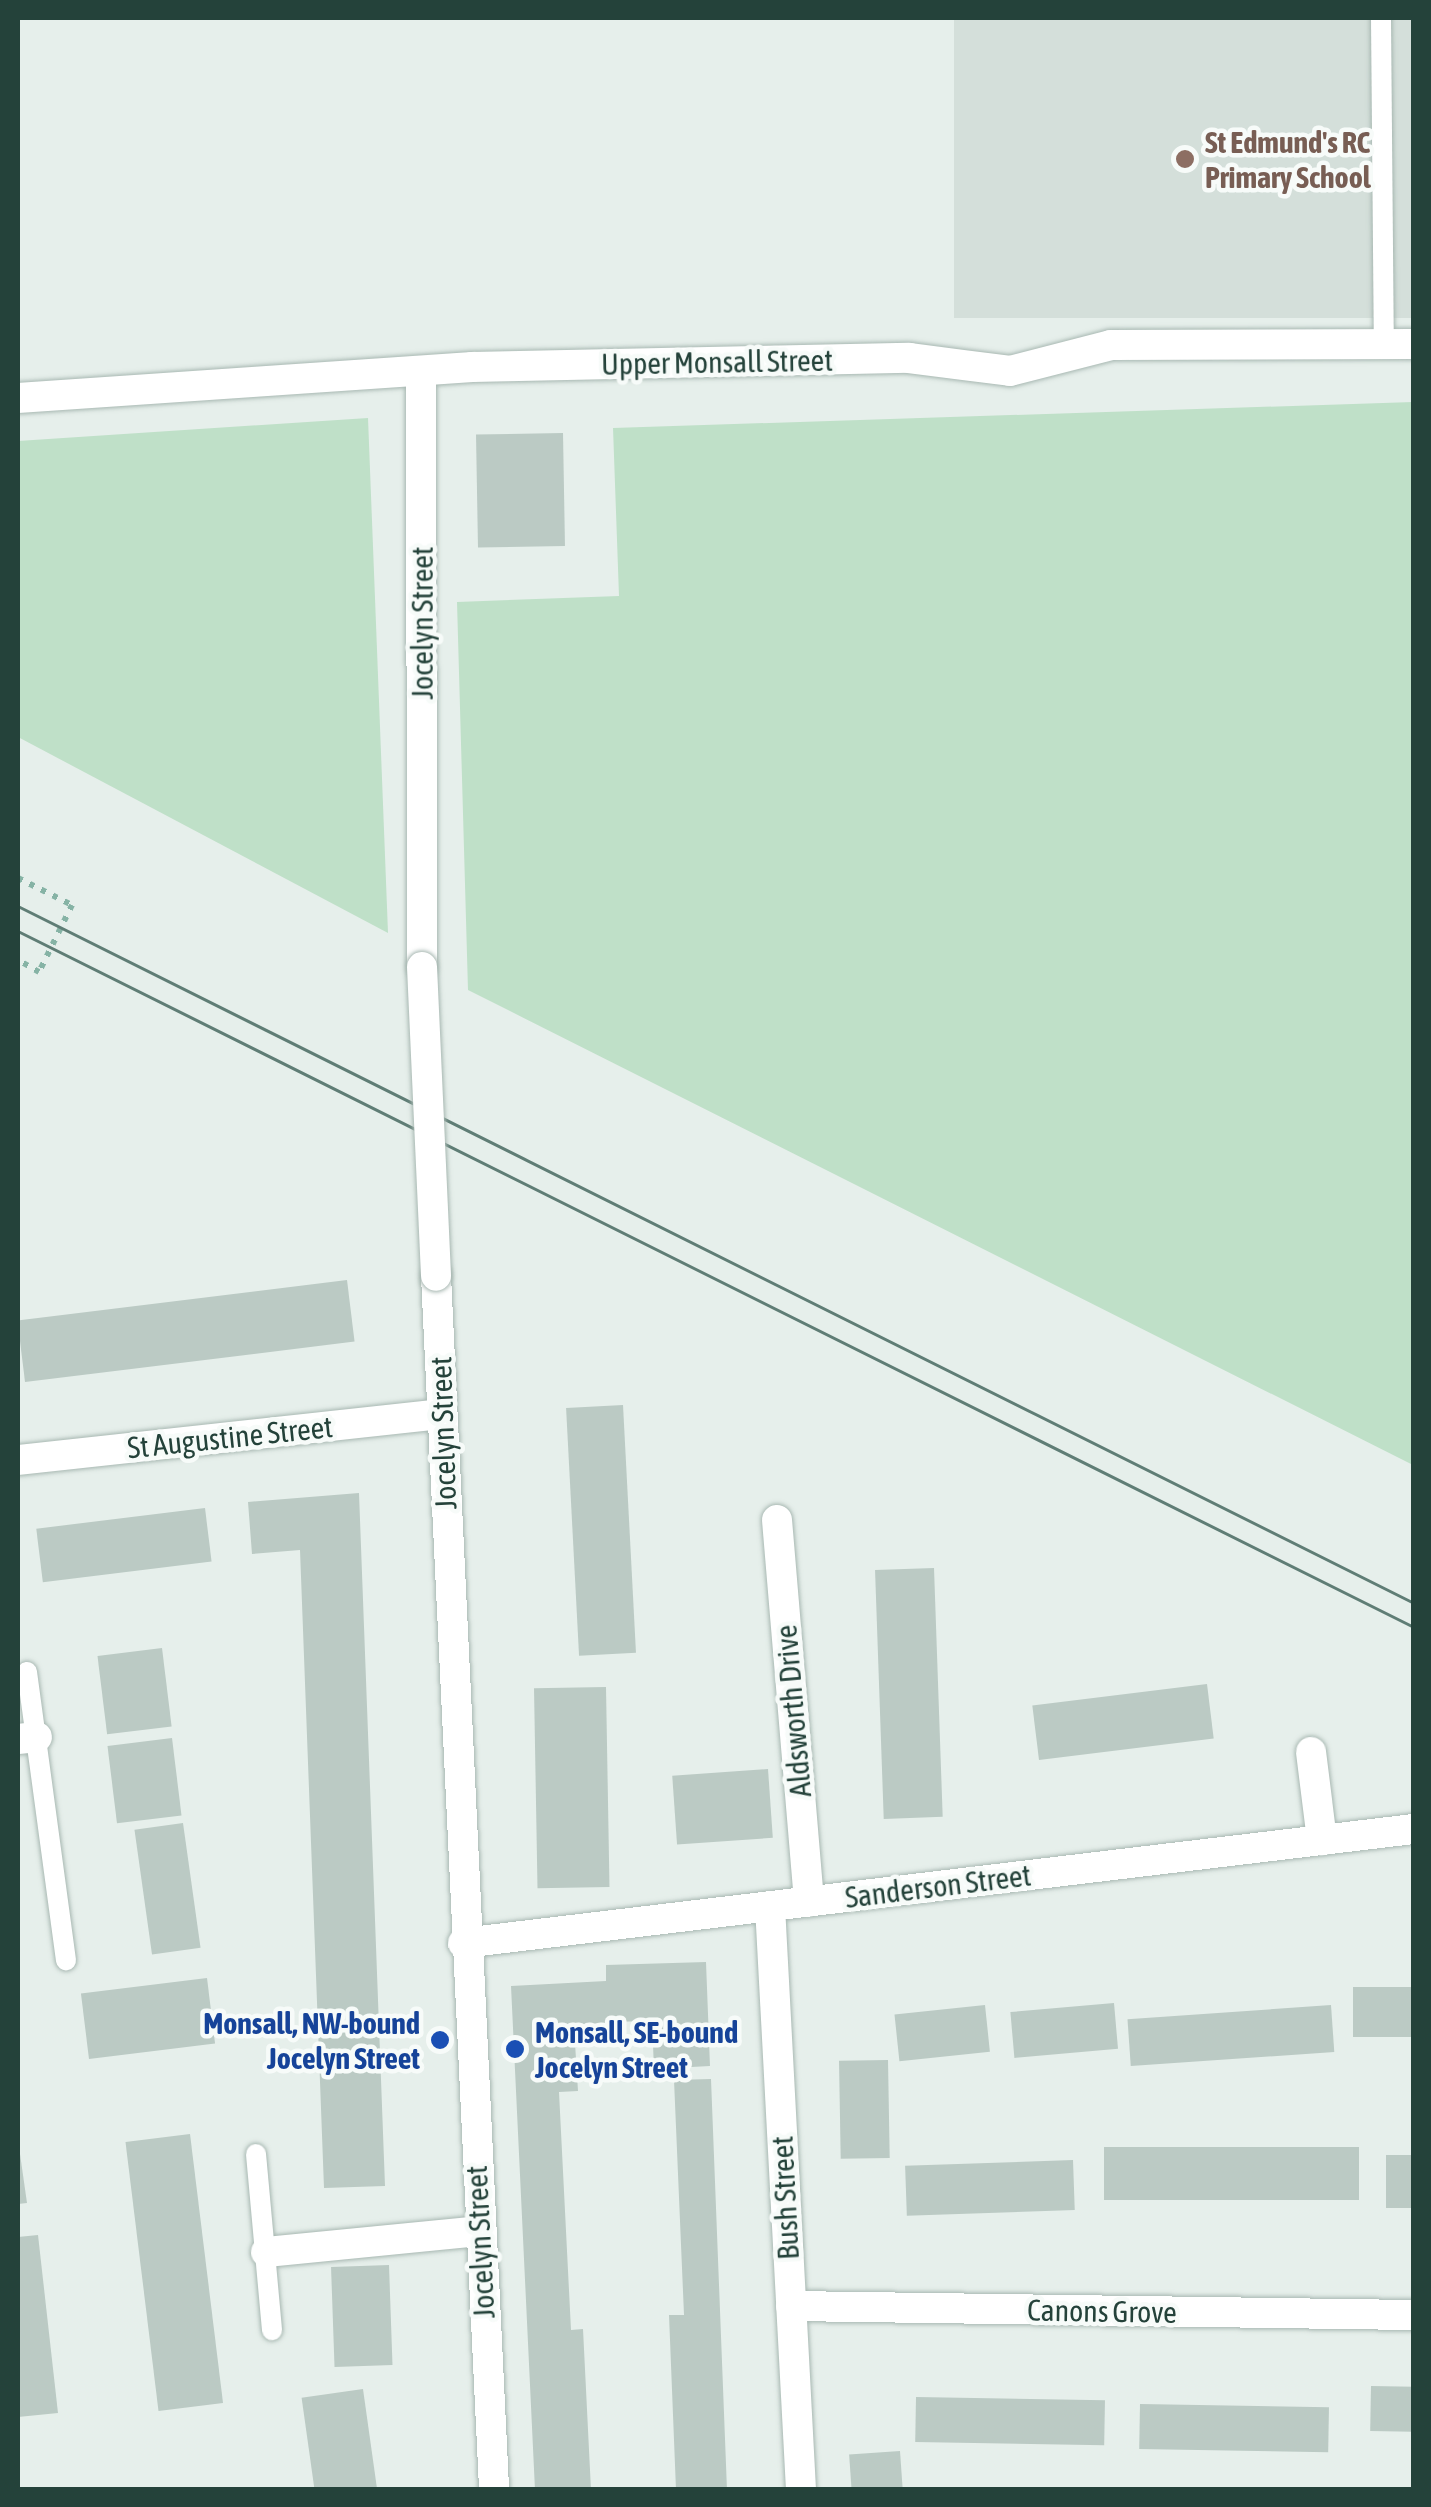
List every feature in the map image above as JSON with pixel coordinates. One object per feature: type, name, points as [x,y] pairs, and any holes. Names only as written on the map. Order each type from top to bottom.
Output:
[{"type":"street","name":"Upper Monsall Street","points":[[18,398],[422,375],[908,358],[1010,371],[1112,345],[1399,344]]},
{"type":"street","name":"Jocelyn Street","points":[[422,375],[422,967],[463,1943],[494,2490]]},
{"type":"street","name":"St Augustine Street","points":[[18,1460],[442,1414]]},
{"type":"street","name":"Aldsworth Drive","points":[[777,1520],[810,1902]]},
{"type":"street","points":[[1312,1752],[1322,1840]]},
{"type":"street","name":"Sanderson Street","points":[[463,1943],[1414,1829]]},
{"type":"street","name":"Bush Street","points":[[770,1906],[801,2490]]},
{"type":"street","points":[[266,2252],[479,2231]]},
{"type":"street","name":"Canons Grove","points":[[791,2306],[1414,2316]]},
{"type":"lane","points":[[1381,18],[1399,344]]},
{"type":"lane","points":[[27,1672],[27,1738],[66,1960]]},
{"type":"lane","points":[[256,2154],[272,2330]]},
{"type":"path","points":[[18,878],[72,906],[40,972],[18,960]]},
{"type":"shaded area","name":"St Edmund's RC Primary School","points":[[954,18],[1413,18],[1413,318],[954,318]]},
{"type":"green space","points":[[1413,402],[1413,1465],[468,990],[457,602],[619,596],[613,428]]},
{"type":"green space","points":[[368,418],[388,933],[18,737],[18,441]]},
{"type":"building","points":[[563,433],[565,546],[478,548],[476,435]]},
{"type":"building","points":[[347,1280],[355,1342],[25,1382],[18,1320]]},
{"type":"building","points":[[623,1405],[636,1653],[579,1656],[566,1408]]},
{"type":"building","points":[[359,1493],[385,2186],[324,2188],[300,1550],[252,1554],[248,1502]]},
{"type":"building","points":[[205,1508],[212,1562],[43,1582],[36,1529]]},
{"type":"building","points":[[934,1568],[943,1817],[884,1819],[875,1570]]},
{"type":"building","points":[[162,1648],[172,1726],[107,1734],[97,1656]]},
{"type":"building","points":[[1207,1684],[1214,1739],[1039,1760],[1032,1705]]},
{"type":"building","points":[[606,1687],[609,1887],[538,1888],[534,1688]]},
{"type":"building","points":[[172,1738],[182,1815],[117,1823],[107,1746]]},
{"type":"building","points":[[768,1769],[773,1838],[677,1845],[672,1776]]},
{"type":"building","points":[[183,1823],[201,1948],[152,1955],[134,1830]]},
{"type":"building","points":[[706,1962],[710,2066],[654,2069],[652,2021],[608,2022],[610,2041],[575,2043],[578,2091],[559,2092],[571,2330],[583,2329],[591,2490],[535,2490],[511,1986],[606,1981],[606,1965]]},
{"type":"building","points":[[207,1978],[215,2044],[89,2059],[81,1993]]},
{"type":"building","points":[[1353,1987],[1414,1987],[1414,2037],[1353,2037]]},
{"type":"building","points":[[1114,2003],[1118,2049],[1014,2058],[1010,2012]]},
{"type":"building","points":[[985,2005],[990,2052],[899,2061],[894,2015]]},
{"type":"building","points":[[1331,2005],[1334,2052],[1131,2066],[1127,2019]]},
{"type":"building","points":[[888,2060],[890,2158],[841,2159],[839,2061]]},
{"type":"building","points":[[711,2079],[727,2490],[676,2490],[669,2315],[684,2315],[674,2080]]},
{"type":"building","points":[[190,2134],[223,2403],[159,2411],[125,2142]]},
{"type":"building","points":[[18,2140],[27,2203],[18,2204]]},
{"type":"building","points":[[1104,2147],[1359,2147],[1359,2200],[1104,2200]]},
{"type":"building","points":[[1386,2155],[1414,2155],[1414,2208],[1386,2208]]},
{"type":"building","points":[[1073,2160],[1075,2210],[907,2216],[905,2166]]},
{"type":"building","points":[[38,2235],[58,2413],[18,2417],[18,2237]]},
{"type":"building","points":[[389,2265],[392,2365],[335,2367],[331,2267]]},
{"type":"building","points":[[1371,2386],[1414,2387],[1413,2432],[1370,2431]]},
{"type":"building","points":[[363,2389],[377,2490],[315,2490],[302,2398]]},
{"type":"building","points":[[916,2397],[1105,2400],[1104,2445],[915,2442]]},
{"type":"building","points":[[1140,2404],[1329,2407],[1328,2452],[1139,2449]]},
{"type":"building","points":[[900,2451],[903,2490],[852,2490],[849,2455]]},
{"type":"tram line","points":[[18,906],[1414,1603]]},
{"type":"tram line","points":[[18,931],[1414,1627]]},
{"type":"place","name":"St Edmund's RC Primary School","points":[[1185,159]]},
{"type":"place","name":"Monsall, NW-bound Jocelyn Street","points":[[440,2040]]},
{"type":"place","name":"Monsall, SE-bound Jocelyn Street","points":[[515,2049]]}]
